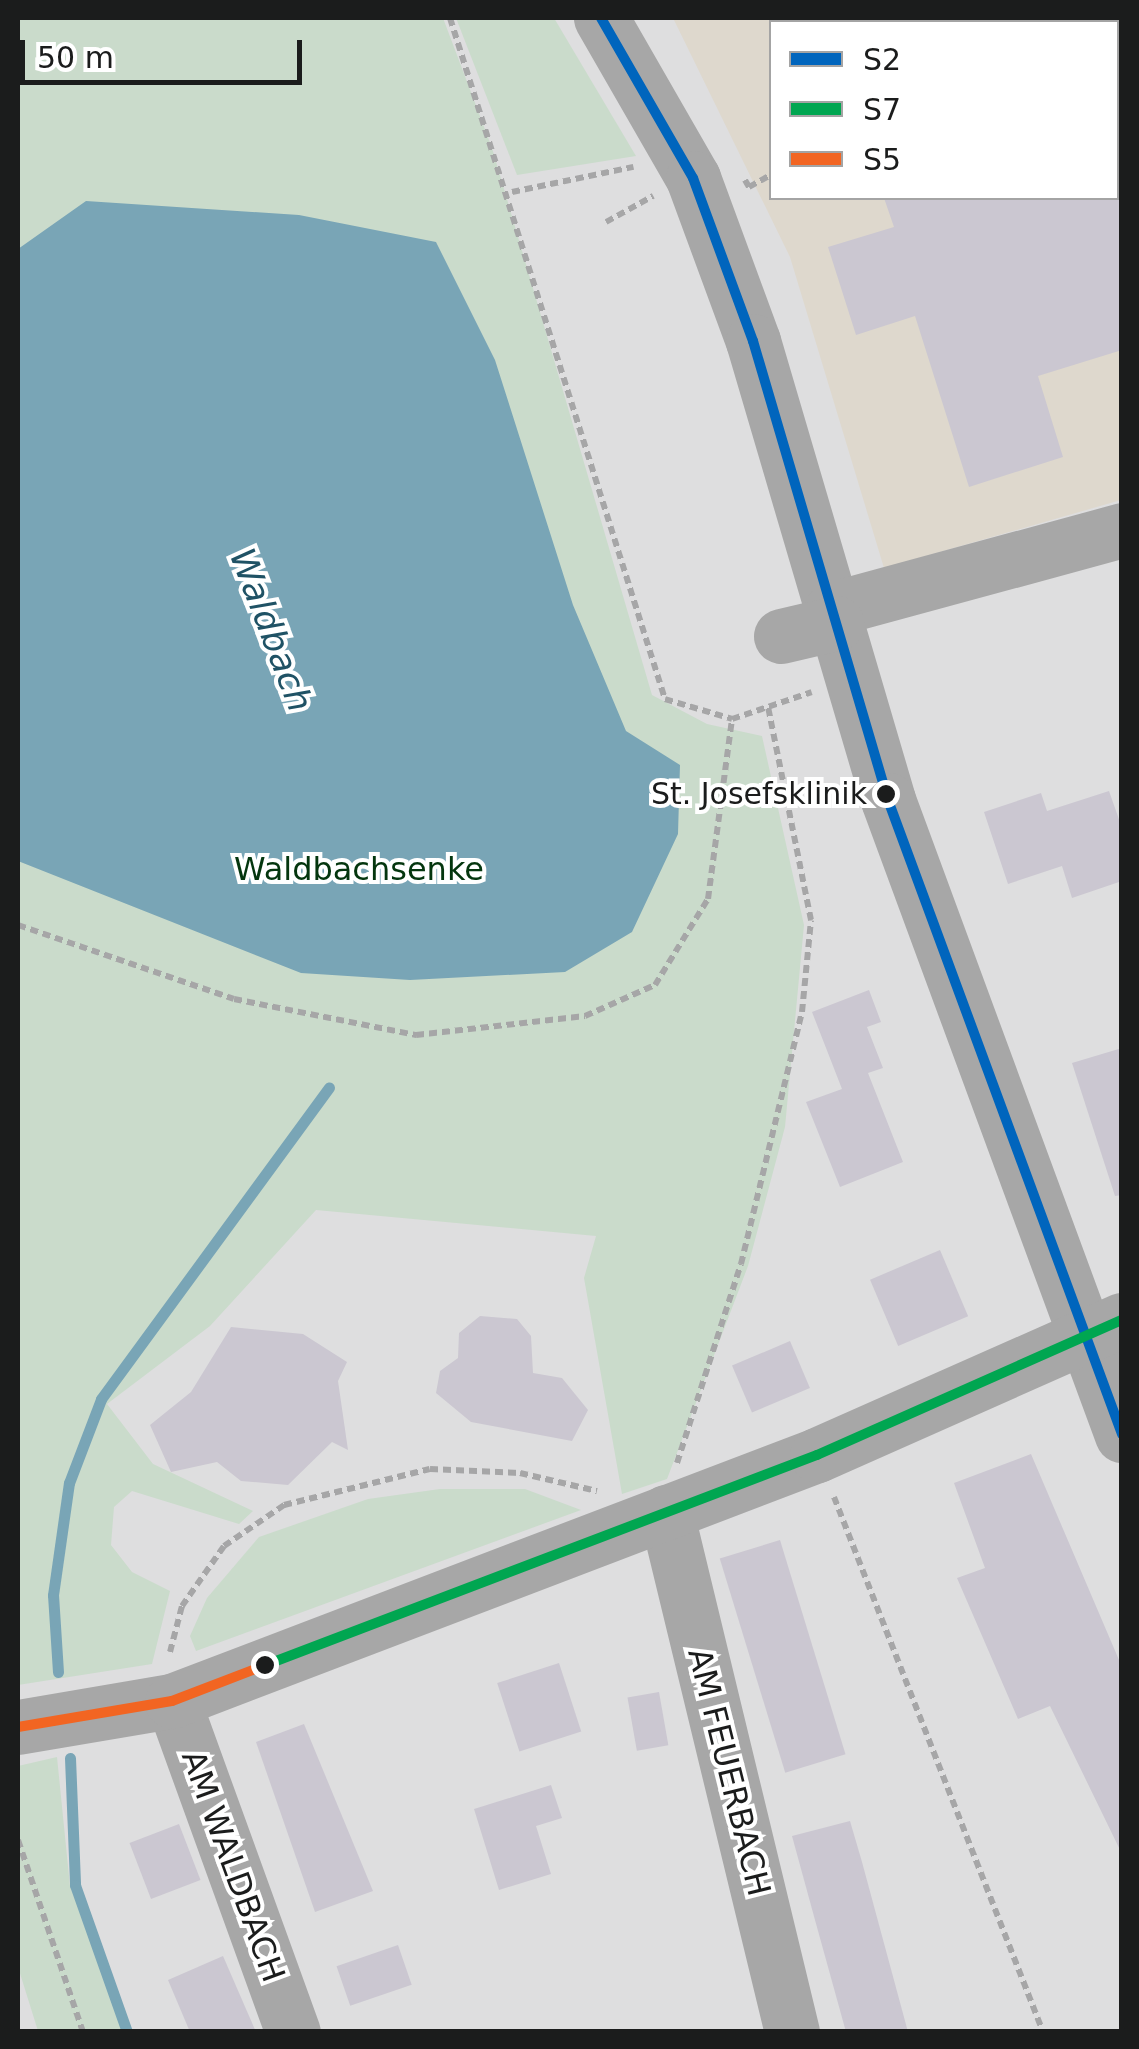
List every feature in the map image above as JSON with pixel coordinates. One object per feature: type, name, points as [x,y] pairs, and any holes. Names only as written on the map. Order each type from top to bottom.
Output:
[{"type":"street","points":[[601,18],[693,178],[835,616],[888,800],[1101,1329],[1122,1435]]},
{"type":"street","points":[[781,636],[835,616],[1122,530]]},
{"type":"street","points":[[18,1728],[173,1701],[818,1455],[1101,1329]]},
{"type":"street","name":"AM FEUERBACH","points":[[666,1512],[792,2032]]},
{"type":"street","name":"AM WALDBACH","points":[[173,1701],[294,2032]]},
{"type":"path","points":[[450,18],[512,192],[665,698],[732,719],[823,688]]},
{"type":"path","points":[[512,192],[652,163]]},
{"type":"path","points":[[606,222],[645,199]]},
{"type":"path","points":[[173,1701],[165,1672],[182,1606],[224,1546],[284,1505],[430,1469],[520,1472],[666,1512],[678,1439],[741,1264],[802,1012],[811,920],[768,707]]},
{"type":"path","points":[[18,926],[234,999],[416,1036],[584,1016],[655,984],[708,899],[732,719]]},
{"type":"path","points":[[818,1455],[1043,2032]]},
{"type":"path","points":[[18,1840],[83,2032]]},
{"type":"shaded area","points":[[673,18],[1121,18],[1121,500],[884,568],[790,257]]},
{"type":"green space","name":"Waldbachsenke","points":[[18,18],[443,18],[492,148],[652,695],[707,724],[762,736],[804,925],[785,1127],[748,1266],[667,1479],[622,1494],[584,1278],[596,1236],[316,1210],[210,1326],[107,1404],[153,1464],[253,1511],[239,1524],[132,1491],[114,1507],[111,1545],[132,1572],[170,1591],[152,1664],[18,1685]]},
{"type":"green space","points":[[456,18],[554,18],[636,156],[517,175]]},
{"type":"green space","points":[[440,1489],[525,1489],[581,1510],[196,1651],[190,1636],[207,1598],[259,1537],[368,1499]]},
{"type":"green space","points":[[57,1757],[70,1886],[127,2031],[38,2031],[18,1967],[18,1766]]},
{"type":"water","points":[[86,201],[299,215],[436,242],[495,360],[573,605],[626,731],[680,765],[678,834],[632,932],[565,972],[410,980],[301,973],[18,861],[18,249]]},
{"type":"building","points":[[1122,198],[1122,350],[1038,376],[1063,457],[969,487],[915,316],[856,335],[828,247],[894,227],[885,200]]},
{"type":"building","points":[[1109,791],[1122,828],[1122,881],[1072,898],[1062,866],[1008,884],[984,812],[1041,793],[1047,811]]},
{"type":"building","points":[[869,990],[881,1022],[867,1027],[883,1068],[868,1073],[903,1162],[840,1187],[806,1102],[842,1089],[812,1012]]},
{"type":"building","points":[[1122,1048],[1122,1195],[1115,1196],[1072,1063]]},
{"type":"building","points":[[940,1250],[968,1316],[898,1346],[870,1280]]},
{"type":"building","points":[[480,1316],[517,1319],[531,1336],[533,1373],[562,1378],[588,1410],[572,1441],[471,1422],[436,1393],[440,1371],[458,1358],[459,1333]]},
{"type":"building","points":[[231,1327],[303,1334],[347,1362],[338,1381],[348,1450],[332,1442],[288,1485],[241,1481],[217,1462],[171,1472],[150,1425],[191,1392]]},
{"type":"building","points":[[790,1341],[810,1388],[752,1413],[732,1366]]},
{"type":"building","points":[[1031,1454],[1122,1667],[1122,1854],[1050,1706],[1018,1719],[957,1578],[985,1568],[954,1483]]},
{"type":"building","points":[[780,1540],[845,1754],[785,1773],[720,1558]]},
{"type":"building","points":[[559,1663],[581,1731],[519,1752],[497,1683]]},
{"type":"building","points":[[659,1692],[668,1745],[637,1751],[627,1698]]},
{"type":"building","points":[[304,1724],[373,1891],[315,1912],[256,1742]]},
{"type":"building","points":[[551,1785],[562,1818],[536,1826],[551,1874],[499,1890],[474,1809]]},
{"type":"building","points":[[850,1821],[908,2032],[846,2032],[815,1920],[792,1836]]},
{"type":"building","points":[[179,1824],[201,1880],[151,1899],[130,1843]]},
{"type":"building","points":[[398,1945],[412,1985],[350,2006],[337,1966]]},
{"type":"building","points":[[223,1956],[256,2032],[190,2032],[168,1980]]},
{"type":"waterway","name":"Waldbach","points":[[58,1672],[53,1595],[69,1483],[101,1399],[329,1088]]},
{"type":"waterway","name":"Waldbach","points":[[70,1758],[75,1885],[127,2032]]},
{"type":"transit line","name":"S2","points":[[601,18],[693,178],[753,341],[888,800],[1122,1434]]},
{"type":"transit line","name":"S7","points":[[263,1666],[817,1455],[1122,1320]]},
{"type":"transit line","name":"S5","points":[[18,1727],[172,1701],[263,1666]]},
{"type":"place","name":"St. Josefsklinik","points":[[886,794]]}]
